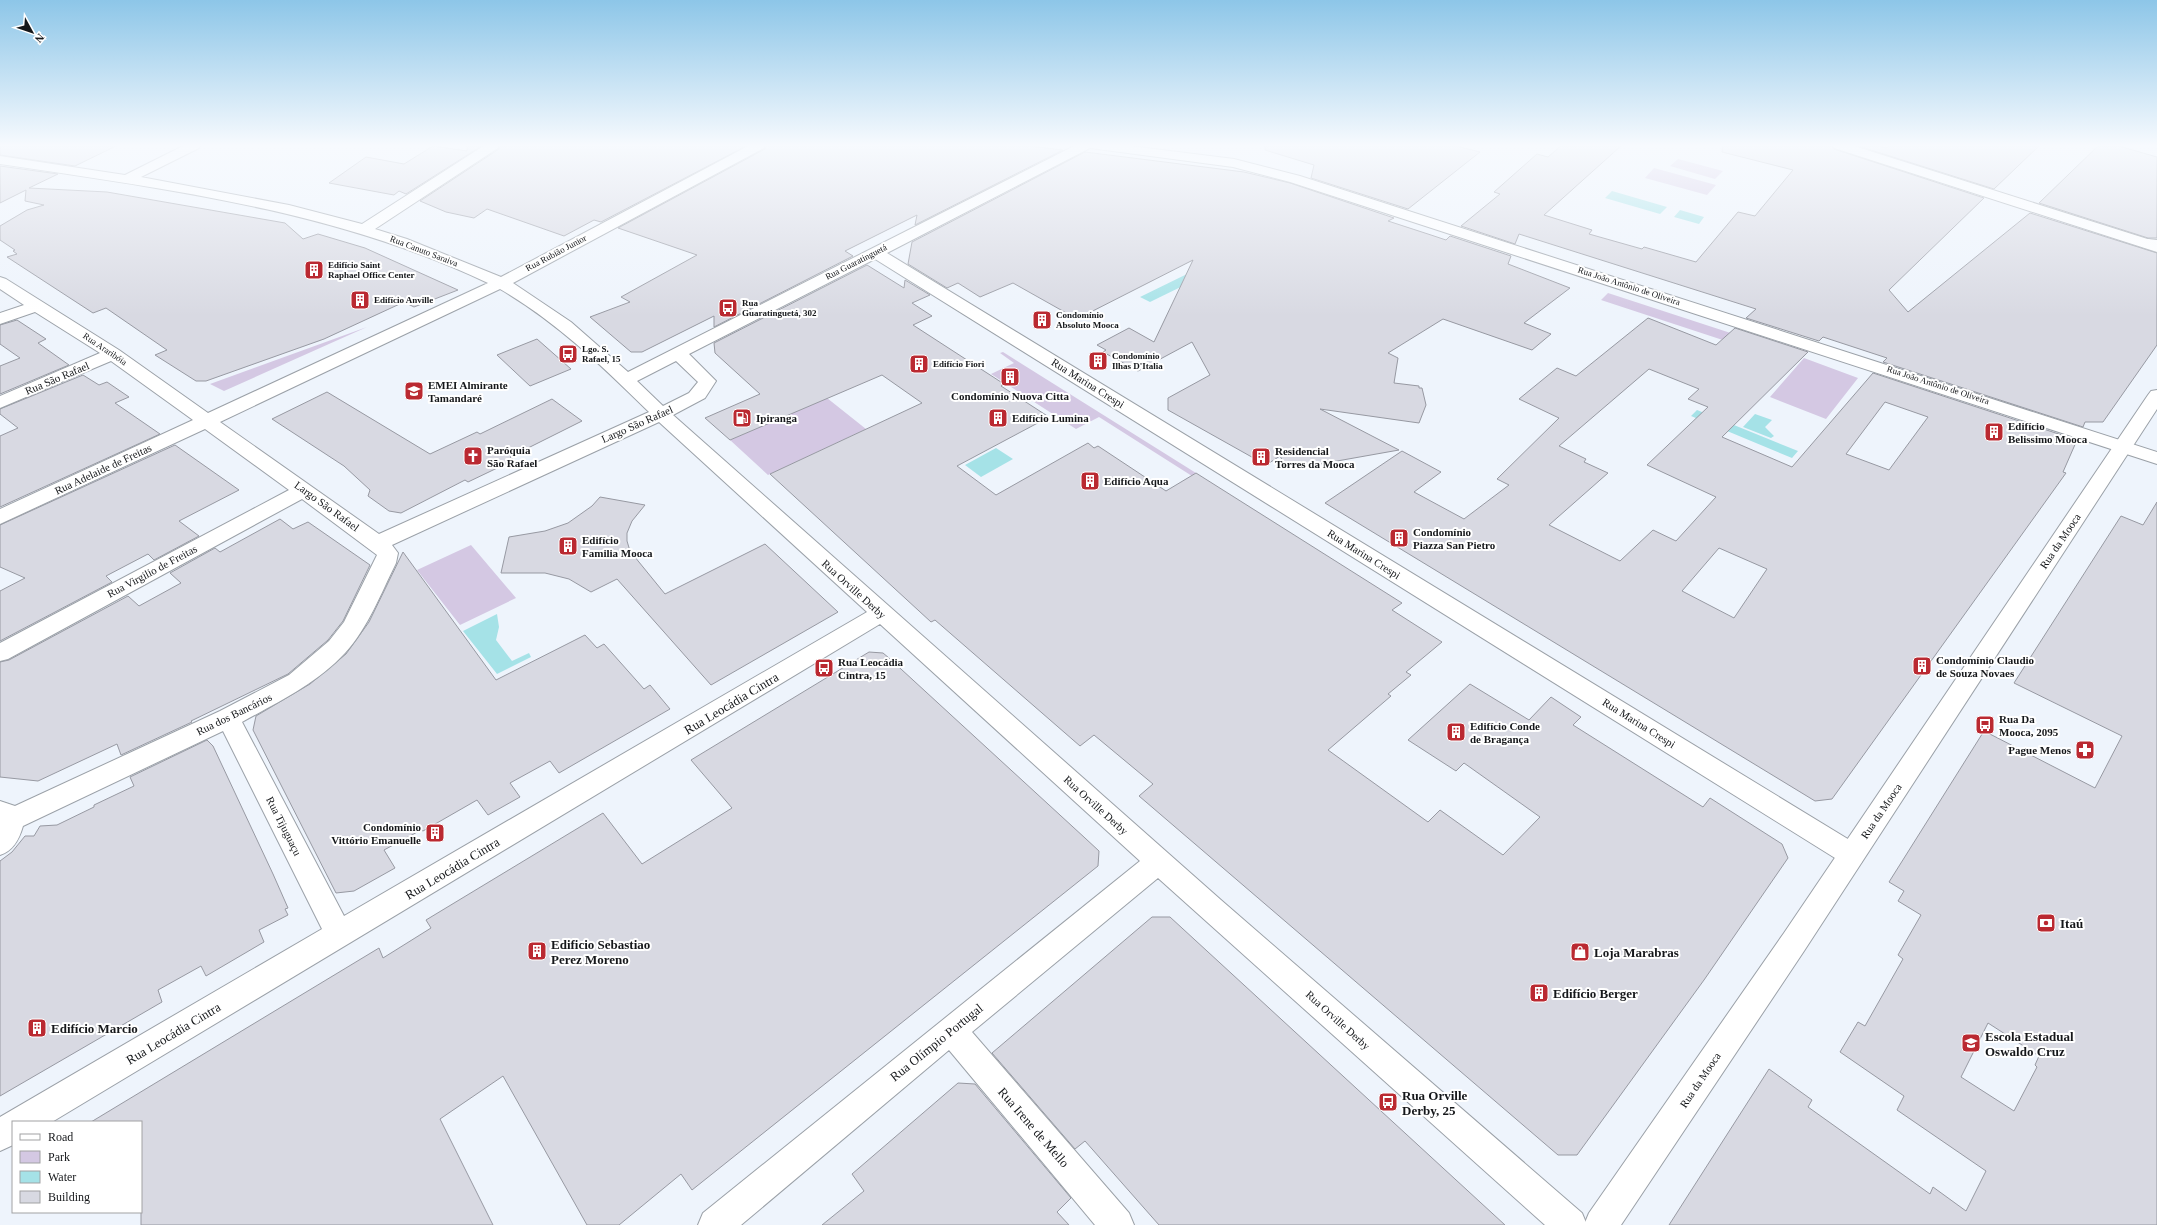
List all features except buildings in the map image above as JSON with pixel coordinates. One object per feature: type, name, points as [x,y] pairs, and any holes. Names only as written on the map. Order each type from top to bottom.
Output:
[{"type":"street","name":"Rua Canuto Saraiva","points":[[251,202],[365,229],[412,245],[501,283],[556,320],[626,380]]},
{"type":"street","points":[[365,229],[405,202]]},
{"type":"street","name":"Rua Rubião Junior","points":[[501,283],[651,202]]},
{"type":"street","name":"Rua Guaratinguetá","points":[[626,380],[972,202]]},
{"type":"street","name":"Rua João Antônio de Oliveira","points":[[1364,202],[2124,446],[2157,458]]},
{"type":"street","points":[[2023,202],[2155,244]]},
{"type":"street","name":"Rua Marina Crespi","points":[[875,252],[1852,855]]},
{"type":"street","name":"Rua Araribóia","points":[[0,282],[113,354],[206,420]]},
{"type":"street","points":[[206,420],[501,283]]},
{"type":"street","points":[[0,319],[36,306]]},
{"type":"street","name":"Largo São Rafael","points":[[206,420],[377,543],[685,403],[705,389],[707,381],[678,353]]},
{"type":"street","name":"Rua São Rafael","points":[[0,402],[113,354]]},
{"type":"street","name":"Rua Orville Derby","points":[[626,380],[661,414],[882,614],[1570,1225]]},
{"type":"street","name":"Rua da Mooca","points":[[1601,1225],[1852,855],[2157,395]]},
{"type":"street","name":"Rua Adelaide de Freitas","points":[[0,517],[206,420]]},
{"type":"street","name":"Rua Virgilio de Freitas","points":[[0,652],[304,490]]},
{"type":"street","name":"Rua dos Bancários","points":[[0,844],[10,829],[5,815],[228,718],[297,681],[337,647],[353,626],[385,563],[388,553],[377,543]]},
{"type":"street","name":"Rua Leocádia Cintra","points":[[24,1121],[882,614]]},
{"type":"street","name":"Rua Tijuguaçu","points":[[228,718],[339,934]]},
{"type":"street","name":"Rua Olímpio Portugal","points":[[715,1225],[950,1030],[1159,861]]},
{"type":"street","name":"Rua Irene de Mello","points":[[950,1030],[1117,1225]]},
{"type":"street","points":[[0,1135],[12,1128]]},
{"type":"green space","points":[[1608,293],[1752,340],[1744,347],[1601,300]]},
{"type":"green space","points":[[367,327],[224,391],[210,384]]},
{"type":"green space","points":[[1003,352],[1196,473],[1192,476],[1099,417],[1076,429],[991,374],[1014,363],[1000,353]]},
{"type":"green space","points":[[1804,358],[1858,378],[1826,419],[1770,397]]},
{"type":"green space","points":[[827,398],[866,429],[768,475],[730,440]]},
{"type":"green space","points":[[471,545],[516,598],[460,625],[417,570]]},
{"type":"water","points":[[1619,202],[1650,202],[1667,207],[1660,214]]},
{"type":"water","points":[[1680,210],[1704,217],[1699,224],[1674,217]]},
{"type":"water","points":[[1187,274],[1197,279],[1150,302],[1140,297]]},
{"type":"water","points":[[1697,410],[1798,451],[1792,458],[1691,416]]},
{"type":"water","points":[[1755,414],[1772,420],[1765,427],[1774,436],[1771,438],[1743,427]]},
{"type":"water","points":[[996,448],[1013,459],[981,477],[965,465]]},
{"type":"water","points":[[497,614],[499,627],[496,640],[512,661],[529,653],[531,657],[497,674],[463,631]]},
{"type":"place","name":"Edifício Saint Raphael Office Center","points":[[314,270]]},
{"type":"place","name":"Edifício Anville","points":[[360,300]]},
{"type":"place","name":"Rua Guaratinguetá, 302","points":[[728,308]]},
{"type":"place","name":"Condomínio Absoluto Mooca","points":[[1042,320]]},
{"type":"place","name":"Lgo. S. Rafael, 15","points":[[568,354]]},
{"type":"place","name":"Condomínio Ilhas D'Italia","points":[[1098,361]]},
{"type":"place","name":"Edifício Fiori","points":[[919,364]]},
{"type":"place","name":"Condomínio Nuova Citta","points":[[1010,377]]},
{"type":"place","name":"EMEI Almirante Tamandaré","points":[[414,391]]},
{"type":"place","name":"Ipiranga","points":[[742,418]]},
{"type":"place","name":"Edifício Lumina","points":[[998,418]]},
{"type":"place","name":"Edifício Belissimo Mooca","points":[[1994,432]]},
{"type":"place","name":"Paróquia São Rafael","points":[[473,456]]},
{"type":"place","name":"Residencial Torres da Mooca","points":[[1261,457]]},
{"type":"place","name":"Edifício Aqua","points":[[1090,481]]},
{"type":"place","name":"Condomínio Piazza San Pietro","points":[[1399,538]]},
{"type":"place","name":"Edifício Familia Mooca","points":[[568,546]]},
{"type":"place","name":"Condomínio Claudio de Souza Novaes","points":[[1922,666]]},
{"type":"place","name":"Rua Leocádia Cintra, 15","points":[[824,668]]},
{"type":"place","name":"Rua Da Mooca, 2095","points":[[1985,725]]},
{"type":"place","name":"Edifício Conde de Bragança","points":[[1456,732]]},
{"type":"place","name":"Pague Menos","points":[[2085,750]]},
{"type":"place","name":"Condomínio Vittório Emanuelle","points":[[435,833]]},
{"type":"place","name":"Itaú","points":[[2046,923]]},
{"type":"place","name":"Edificio Sebastiao Perez Moreno","points":[[537,951]]},
{"type":"place","name":"Loja Marabras","points":[[1580,952]]},
{"type":"place","name":"Edifício Berger","points":[[1539,993]]},
{"type":"place","name":"Edifício Marcio","points":[[37,1028]]},
{"type":"place","name":"Escola Estadual Oswaldo Cruz","points":[[1971,1043]]},
{"type":"place","name":"Rua Orville Derby, 25","points":[[1388,1102]]}]
